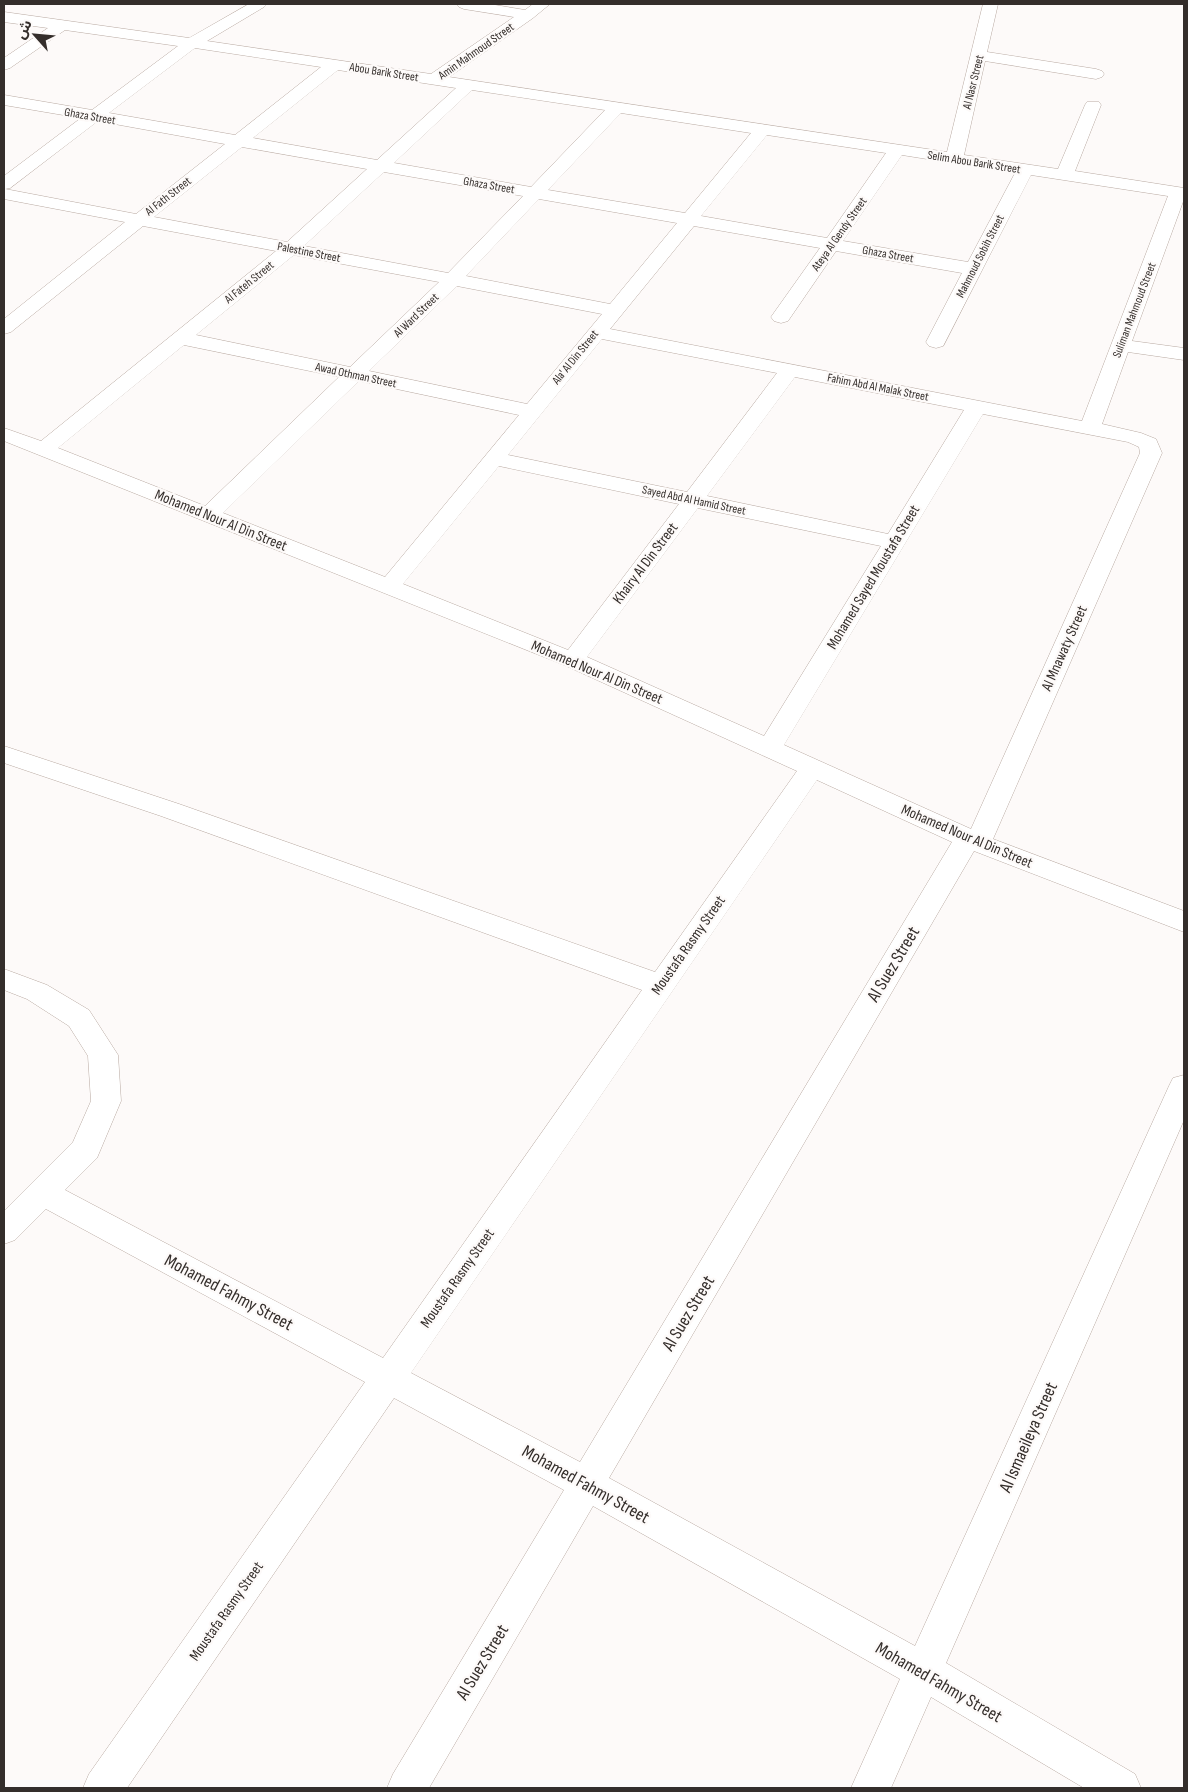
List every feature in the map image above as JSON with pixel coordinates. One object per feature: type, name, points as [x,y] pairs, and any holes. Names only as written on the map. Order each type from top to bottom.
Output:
[{"type":"street","points":[[4,7],[11,4]]},
{"type":"street","points":[[4,184],[192,43],[259,4]]},
{"type":"street","points":[[464,4],[528,15]]},
{"type":"street","name":"Amin Mahmoud Street","points":[[434,80],[543,4]]},
{"type":"street","name":"Al Nasr Street","points":[[954,159],[991,4]]},
{"type":"street","name":"Abou Barik Street","points":[[4,17],[192,43],[763,129]]},
{"type":"street","points":[[4,65],[62,25]]},
{"type":"street","points":[[979,55],[1096,74]]},
{"type":"street","name":"Al Fath Street","points":[[4,328],[334,65]]},
{"type":"street","name":"Al Fateh Street","points":[[43,450],[290,248],[468,85]]},
{"type":"street","name":"Ghaza Street","points":[[4,100],[974,269]]},
{"type":"street","points":[[1064,176],[1093,105]]},
{"type":"street","name":"Al Ward Street","points":[[208,515],[453,279],[617,107]]},
{"type":"street","name":"Selim Abou Barik Street","points":[[763,129],[896,151],[1181,193]]},
{"type":"street","name":"Ala' Al Din Street","points":[[389,588],[763,129]]},
{"type":"street","name":"Ateya Al Gendy Street","points":[[781,317],[896,151]]},
{"type":"street","name":"Mahmoud Sobih Street","points":[[936,342],[1025,170]]},
{"type":"street","name":"Suliman Mahmoud Street","points":[[1090,428],[1181,193]]},
{"type":"street","name":"Palestine Street","points":[[4,194],[614,310]]},
{"type":"street","name":"Fahim Abd Al Malak Street","points":[[596,332],[1134,437],[1149,443],[1151,453]]},
{"type":"street","name":"Awad Othman Street","points":[[180,338],[532,411]]},
{"type":"street","points":[[1121,345],[1184,354]]},
{"type":"street","name":"Khairy Al Din Street","points":[[573,660],[790,370]]},
{"type":"street","name":"Mohamed Sayed Moustafa Street","points":[[769,749],[976,406]]},
{"type":"street","name":"Mohamed Nour Al Din Street","points":[[4,434],[573,660],[973,841],[1184,922]]},
{"type":"street","name":"Al Mnawaty Street","points":[[973,841],[1151,453]]},
{"type":"street","name":"Sayed Abd Al Hamid Street","points":[[494,459],[895,542]]},
{"type":"street","points":[[4,754],[170,810],[660,985]]},
{"type":"street","name":"Moustafa Rasmy Street","points":[[103,1788],[812,768]]},
{"type":"street","name":"Al Suez Street","points":[[407,1788],[973,841]]},
{"type":"street","points":[[4,979],[37,992],[79,1018],[103,1055],[106,1101],[86,1149],[4,1231]]},
{"type":"street","name":"Al Ismaeileya Street","points":[[871,1788],[1184,1086]]},
{"type":"street","name":"Mohamed Fahmy Street","points":[[44,1193],[587,1484],[923,1671],[1121,1788]]}]
